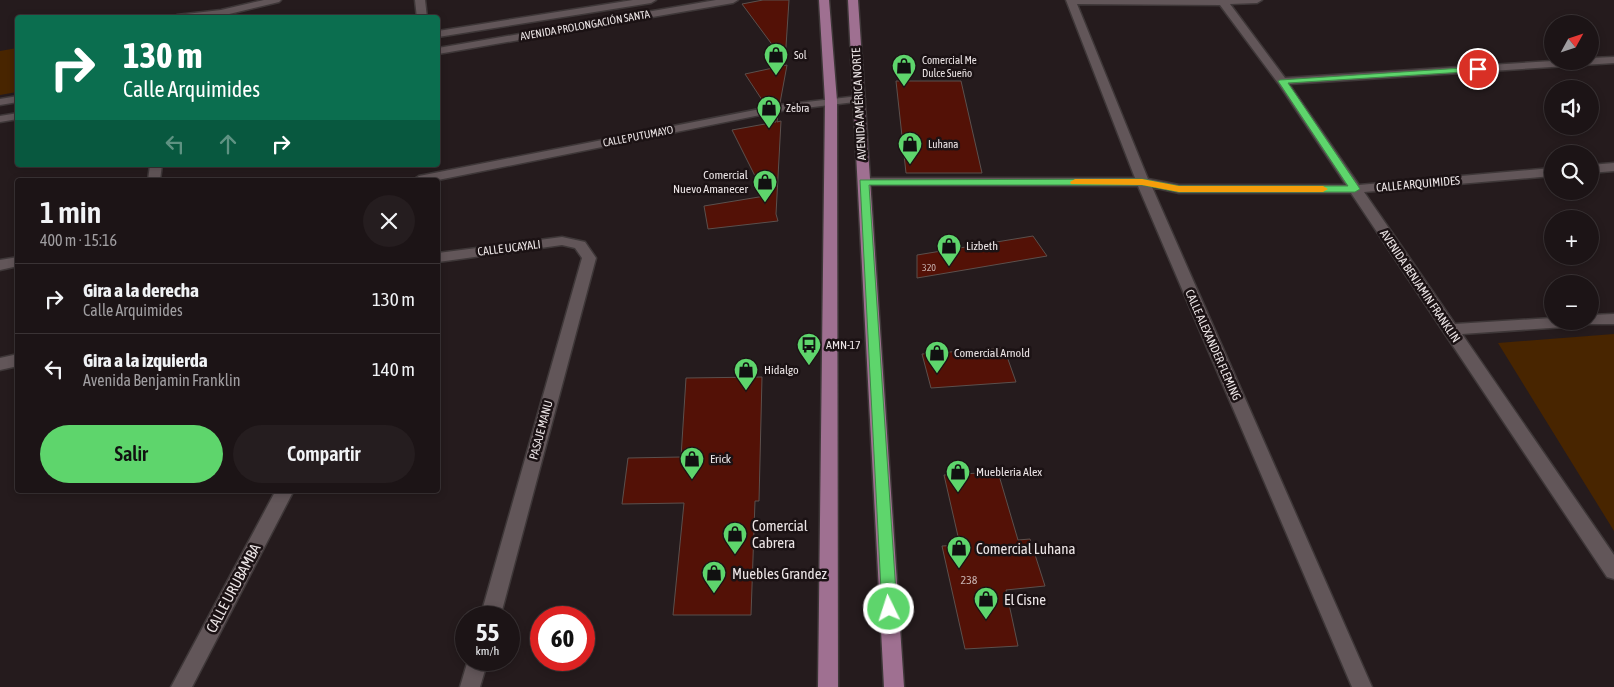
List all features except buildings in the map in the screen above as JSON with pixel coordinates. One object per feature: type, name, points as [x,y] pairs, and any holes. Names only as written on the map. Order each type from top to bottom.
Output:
[{"type":"main road","points":[[824,0],[831,101],[828,687]]},
{"type":"main road","name":"AVENIDA AMÉRICA NORTE","points":[[853,0],[894,687]]},
{"type":"street","points":[[203,15],[221,13],[276,0]]},
{"type":"street","points":[[420,0],[422,15]]},
{"type":"street","name":"AVENIDA PROLONGACIÓN SANTA","points":[[440,34],[651,0]]},
{"type":"street","name":"AVENIDA PROLONGACIÓN SANTA","points":[[440,50],[733,0]]},
{"type":"street","points":[[1071,0],[1223,2],[1257,0]]},
{"type":"street","name":"CALLE ALEXANDER FLEMING","points":[[1071,0],[1142,182],[1362,687]]},
{"type":"street","name":"AVENIDA BENJAMIN FRANKLIN","points":[[1223,2],[1282,81],[1614,571]]},
{"type":"street","points":[[1282,81],[1614,60]]},
{"type":"street","name":"CALLE PUTUMAYO","points":[[429,178],[780,108],[859,99]]},
{"type":"street","points":[[0,102],[15,100]]},
{"type":"street","points":[[0,119],[15,116]]},
{"type":"street","points":[[1599,168],[1614,167]]},
{"type":"street","name":"CALLE ARQUIMIDES","points":[[864,182],[1142,182],[1179,189],[1355,189],[1544,173]]},
{"type":"street","name":"CALLE UCAYALI","points":[[440,257],[562,241],[580,245]]},
{"type":"street","name":"PASAJE MANU","points":[[493,606],[589,258],[580,245]]},
{"type":"street","points":[[0,264],[15,262]]},
{"type":"street","points":[[1599,320],[1614,319]]},
{"type":"street","points":[[1450,330],[1544,323]]},
{"type":"street","points":[[0,364],[15,361]]},
{"type":"street","name":"CALLE URUBAMBA","points":[[181,687],[283,493]]},
{"type":"street","points":[[470,687],[475,671]]},
{"type":"shaded area","points":[[15,48],[15,92],[0,95],[0,51]]},
{"type":"shaded area","points":[[1614,334],[1614,531],[1498,343]]},
{"type":"slow traffic","points":[[1075,182],[1142,182],[1179,189],[1323,189]]},
{"type":"place","name":"Sol","points":[[776,76]]},
{"type":"place","name":"Comercial Me Dulce Sueño","points":[[904,87]]},
{"type":"place","name":"Zebra","points":[[769,129]]},
{"type":"place","name":"Luhana","points":[[910,165]]},
{"type":"place","name":"Comercial Nuevo Amanecer","points":[[765,203]]},
{"type":"place","name":"Lizbeth","points":[[949,267]]},
{"type":"place","name":"AMN-17","points":[[809,366]]},
{"type":"place","name":"Comercial Arnold","points":[[937,374]]},
{"type":"place","name":"Hidalgo","points":[[746,391]]},
{"type":"place","name":"Erick","points":[[692,480]]},
{"type":"place","name":"Muebleria Alex","points":[[958,493]]},
{"type":"place","name":"Comercial Cabrera","points":[[735,555]]},
{"type":"place","name":"Comercial Luhana","points":[[959,569]]},
{"type":"place","name":"Muebles Grandez","points":[[714,594]]},
{"type":"place","name":"El Cisne","points":[[986,620]]},
{"type":"route","points":[[889,609],[864,182],[1142,182],[1179,189],[1355,189],[1282,81],[1478,69]]}]
